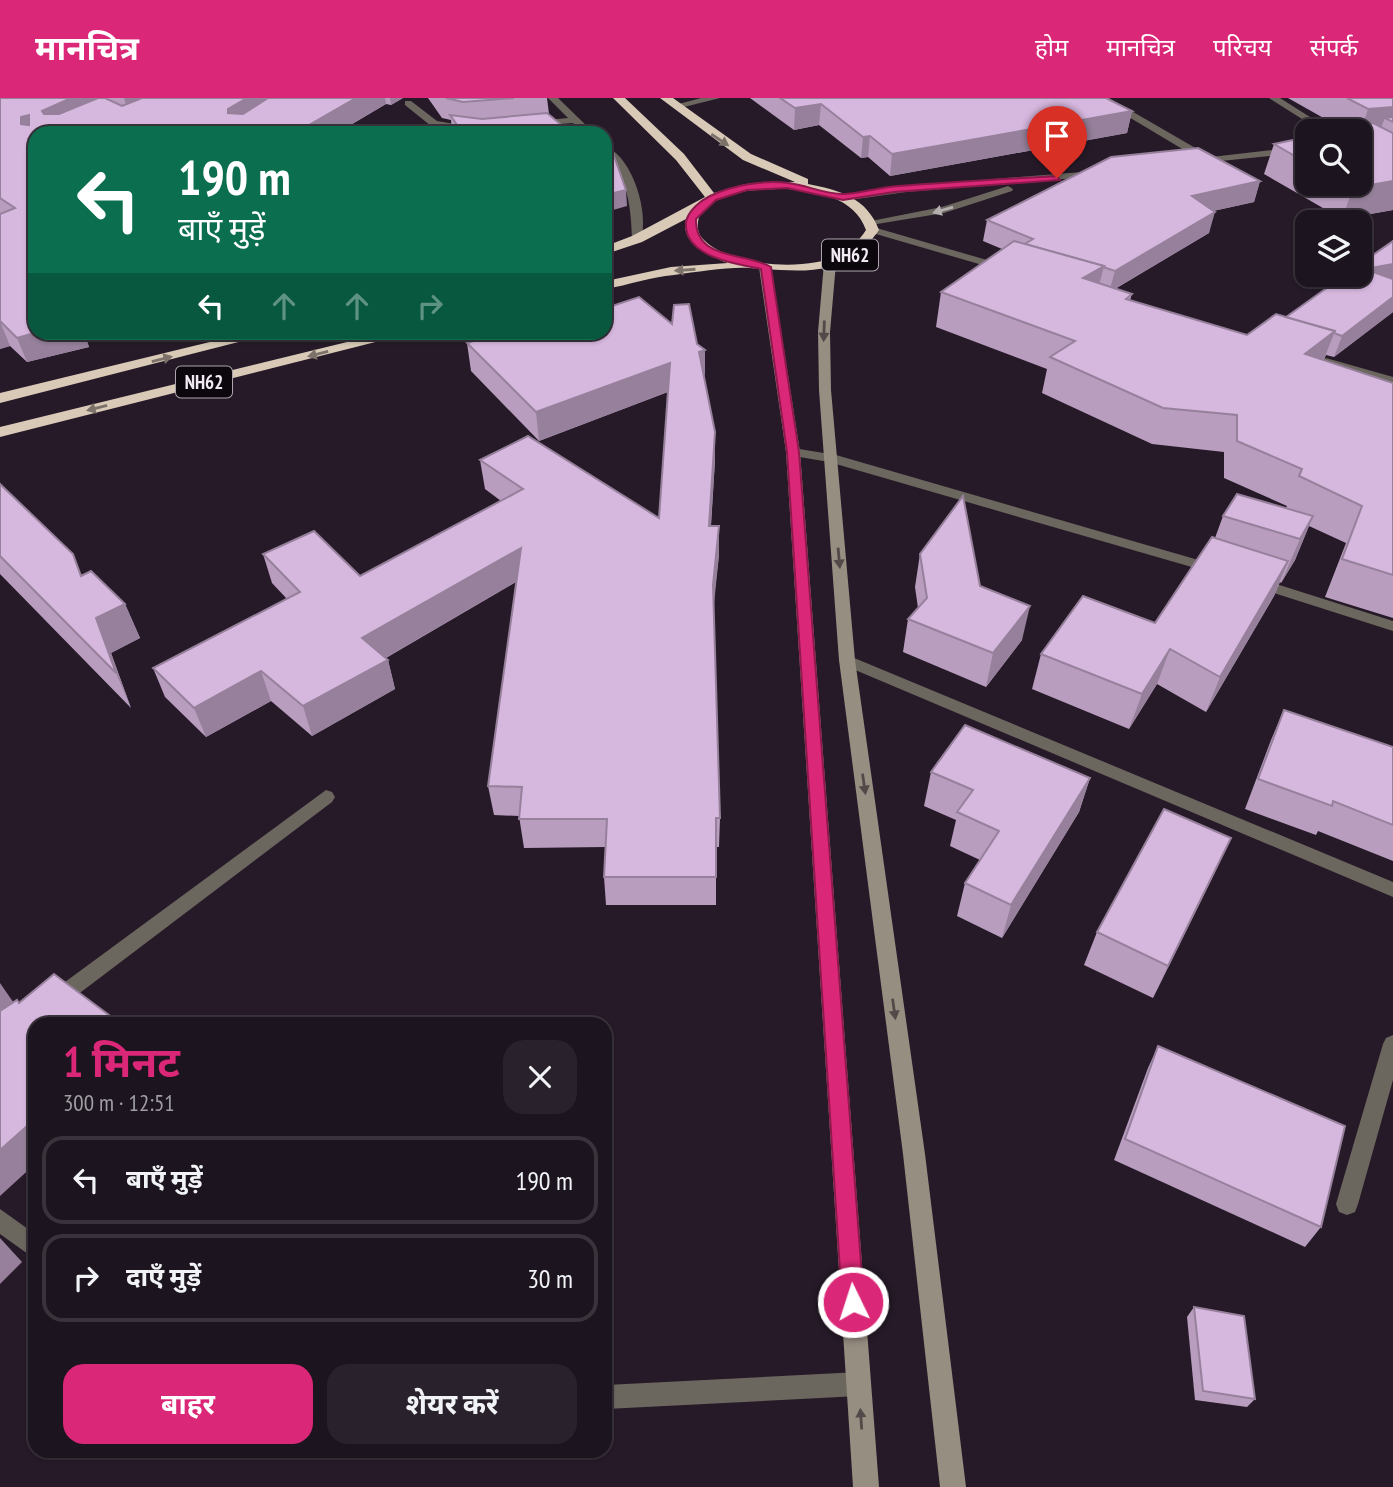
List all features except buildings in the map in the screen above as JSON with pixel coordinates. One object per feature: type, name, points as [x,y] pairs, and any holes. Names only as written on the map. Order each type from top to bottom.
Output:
[{"type":"highway","points":[[619,98],[680,157],[712,198]]},
{"type":"highway","name":"NH62","points":[[612,284],[671,271],[830,263],[852,254],[867,243],[872,226],[861,209],[843,198],[747,157],[671,102]]},
{"type":"highway","name":"NH62","points":[[612,248],[637,239],[712,198],[746,187],[766,185],[827,192]]},
{"type":"highway","name":"NH62","points":[[698,208],[691,219],[691,230],[698,241],[729,260],[759,266]]},
{"type":"highway","name":"NH62","points":[[0,398],[238,340]]},
{"type":"highway","name":"NH62","points":[[0,432],[375,340]]},
{"type":"main road","points":[[830,263],[824,332],[831,458],[848,660],[912,1141],[953,1487]]},
{"type":"main road","points":[[759,266],[793,452],[866,1487]]},
{"type":"street","points":[[553,98],[582,126]]},
{"type":"street","points":[[671,102],[715,98]]},
{"type":"street","points":[[1102,98],[1210,161]]},
{"type":"street","points":[[1274,98],[1308,119]]},
{"type":"street","points":[[408,103],[434,124],[446,126]]},
{"type":"street","points":[[521,125],[576,120]]},
{"type":"street","points":[[1182,164],[1295,150]]},
{"type":"street","points":[[612,156],[630,178],[636,206],[637,239]]},
{"type":"street","points":[[843,198],[894,189],[1031,181],[1114,172]]},
{"type":"street","points":[[872,226],[944,210],[1031,181]]},
{"type":"street","points":[[872,226],[1017,272]]},
{"type":"street","points":[[1315,359],[1393,381]]},
{"type":"street","points":[[793,452],[831,458],[1230,574],[1393,626]]},
{"type":"street","points":[[848,660],[1393,890]]},
{"type":"street","points":[[34,1017],[326,797]]},
{"type":"street","points":[[1347,1204],[1393,1044]]},
{"type":"street","points":[[0,1220],[28,1242]]},
{"type":"street","points":[[612,1397],[859,1384]]},
{"type":"route","points":[[853,1302],[793,452],[765,267],[729,260],[711,251],[698,241],[691,230],[691,219],[698,208],[712,198],[746,187],[787,185],[827,192],[843,198],[894,189],[1057,178]]}]
